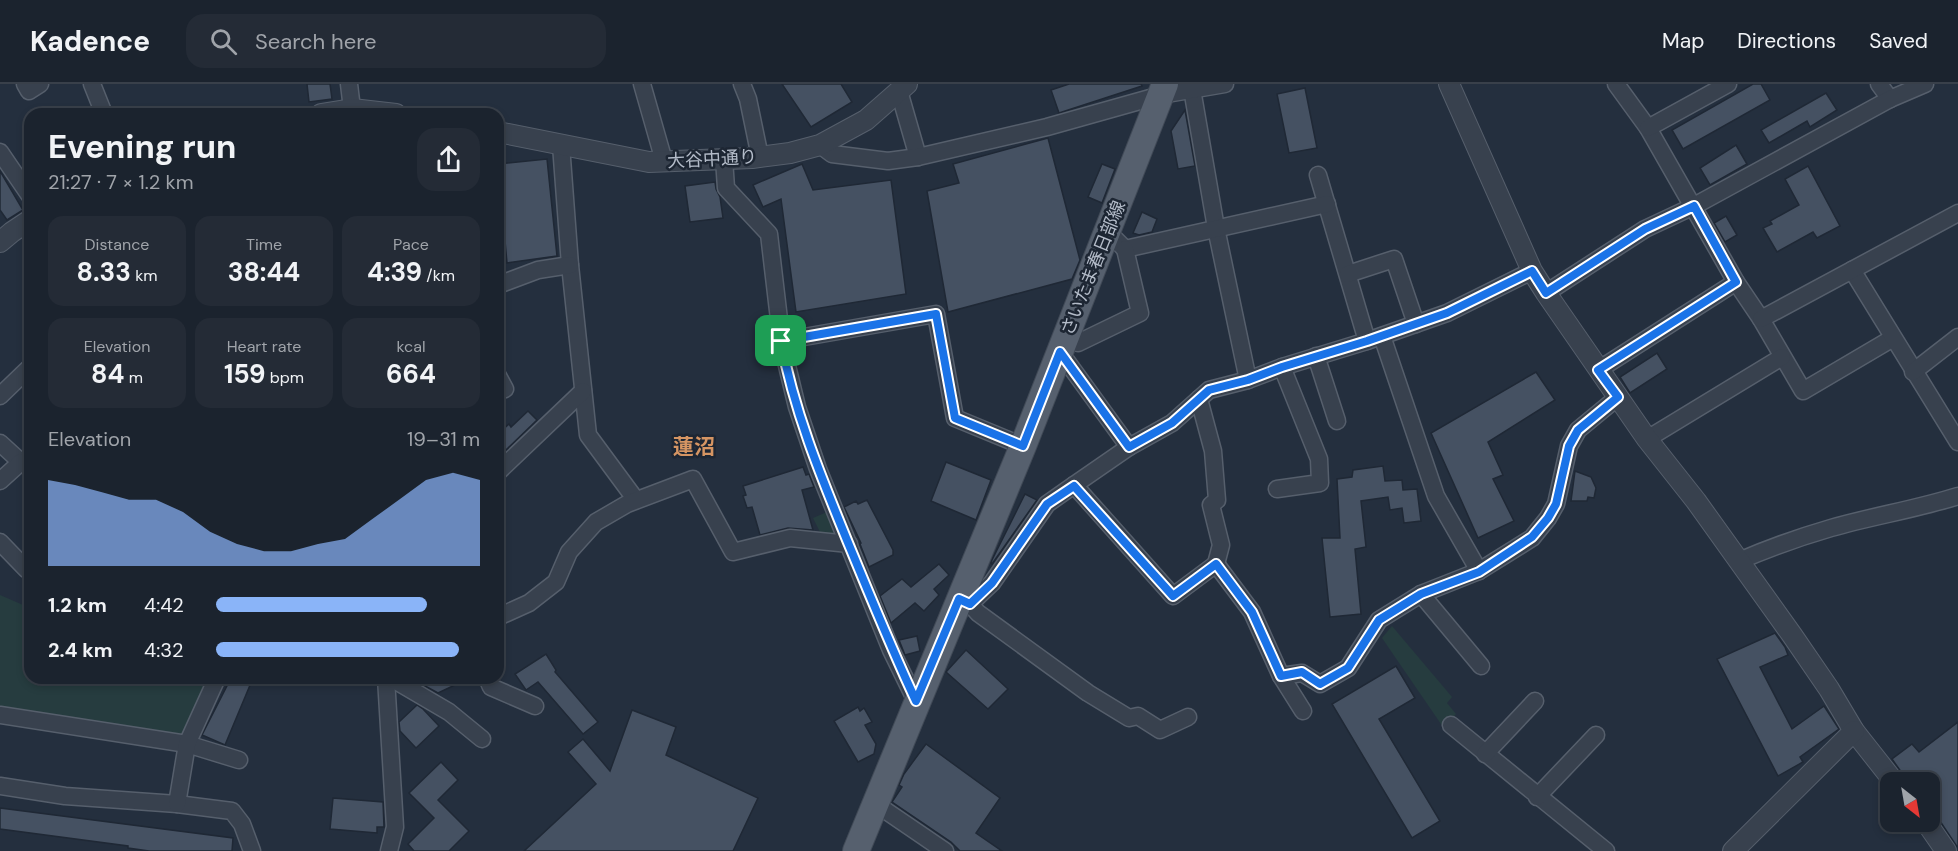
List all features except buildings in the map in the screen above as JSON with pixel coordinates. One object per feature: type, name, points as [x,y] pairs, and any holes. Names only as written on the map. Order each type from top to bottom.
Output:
[{"type":"main road","name":"さいたま春日部線","points":[[856,851],[898,753],[916,701],[964,601],[1062,346],[1117,241],[1163,89]]},
{"type":"street","points":[[25,84],[29,91],[40,84]]},
{"type":"street","points":[[92,84],[102,108]]},
{"type":"street","points":[[349,84],[352,108]]},
{"type":"street","points":[[642,84],[664,161]]},
{"type":"street","points":[[742,84],[748,99],[760,157]]},
{"type":"street","points":[[820,145],[832,154],[888,161],[918,157],[1047,128],[1163,89],[1192,89],[1225,84]]},
{"type":"street","points":[[1449,84],[1532,271],[1598,370],[1647,439],[1696,501],[1822,680],[1854,730],[1886,772]]},
{"type":"street","points":[[1616,84],[1648,128],[1736,282],[1761,319],[1803,391],[1893,338]]},
{"type":"street","points":[[1648,128],[1728,84]]},
{"type":"street","points":[[1879,84],[1890,99]]},
{"type":"street","points":[[1546,293],[1645,229],[1694,206],[1890,99],[1924,84]]},
{"type":"street","points":[[903,88],[918,157]]},
{"type":"street","name":"大谷中通り","points":[[504,133],[649,162],[760,157],[790,153],[820,145],[866,120],[903,88]]},
{"type":"street","points":[[1192,89],[1216,228],[1248,380]]},
{"type":"street","points":[[561,145],[570,265],[588,435],[636,500]]},
{"type":"street","points":[[0,152],[24,187]]},
{"type":"street","points":[[724,159],[726,188],[769,234],[781,341],[797,407],[814,459],[891,650],[916,701]]},
{"type":"street","points":[[1318,175],[1348,274],[1436,496],[1479,572]]},
{"type":"street","points":[[1129,447],[1062,346],[1078,343],[1140,313],[1117,241],[1216,228],[1327,204]]},
{"type":"street","points":[[1761,319],[1958,213]]},
{"type":"street","points":[[1348,274],[1394,259],[1416,324]]},
{"type":"street","points":[[504,283],[538,270],[570,265]]},
{"type":"street","points":[[1852,270],[1958,442]]},
{"type":"street","points":[[1188,717],[1160,730],[1138,716],[1129,718],[1070,680],[964,601],[992,583],[1047,504],[1129,447],[1172,423],[1209,390],[1248,380],[1447,313],[1532,271]]},
{"type":"street","points":[[1598,370],[1736,282]]},
{"type":"street","points":[[781,341],[936,314],[955,418],[1023,446]]},
{"type":"street","points":[[1913,372],[1958,337]]},
{"type":"street","points":[[1316,356],[1337,421]]},
{"type":"street","points":[[1647,439],[1782,357]]},
{"type":"street","points":[[1277,489],[1320,483],[1319,459],[1282,367]]},
{"type":"street","points":[[0,396],[24,373]]},
{"type":"street","points":[[504,466],[583,391]]},
{"type":"street","points":[[1281,676],[1302,672],[1320,684],[1348,668],[1379,620],[1421,594],[1479,572],[1532,537],[1556,504],[1569,446],[1578,430],[1618,397]]},
{"type":"street","points":[[1074,486],[1173,596],[1216,564],[1221,545],[1211,505],[1217,500],[1213,451],[1199,399]]},
{"type":"street","points":[[0,443],[22,463],[0,481]]},
{"type":"street","points":[[504,613],[529,603],[556,582],[569,552],[596,522],[636,500],[693,479],[733,552],[790,538],[849,544]]},
{"type":"street","points":[[1739,561],[1770,548],[1833,528],[1936,503],[1958,495]]},
{"type":"street","points":[[0,542],[24,567]]},
{"type":"street","points":[[1216,564],[1252,612],[1281,676],[1303,711]]},
{"type":"street","points":[[1421,594],[1481,666]]},
{"type":"street","points":[[177,804],[187,744],[214,684]]},
{"type":"street","points":[[388,684],[395,827],[389,851]]},
{"type":"street","points":[[399,684],[449,712],[482,739]]},
{"type":"street","points":[[490,684],[491,687],[535,706]]},
{"type":"street","points":[[1485,754],[1535,701]]},
{"type":"street","points":[[0,716],[187,744],[239,760]]},
{"type":"street","points":[[1451,725],[1606,851]]},
{"type":"street","points":[[1733,851],[1854,730]]},
{"type":"street","points":[[1537,797],[1596,735]]},
{"type":"street","points":[[0,786],[65,796],[177,804],[232,811],[242,824],[252,851],[257,851]]},
{"type":"street","points":[[876,804],[945,851]]},
{"type":"street","points":[[1933,832],[1946,851]]},
{"type":"green space","points":[[827,512],[841,539],[822,536],[813,518]]},
{"type":"green space","points":[[0,595],[24,605],[24,684],[204,684],[209,686],[186,740],[105,722],[33,717],[0,712]]},
{"type":"green space","points":[[1392,626],[1452,697],[1447,703],[1456,714],[1443,727],[1382,638]]},
{"type":"district","name":"蓮沼","points":[[694,447]]},
{"type":"route","points":[[1694,206],[1736,282],[1598,370],[1618,397],[1578,430],[1569,446],[1556,504],[1532,537],[1479,572],[1421,594],[1379,620],[1348,668],[1320,684],[1302,672],[1281,676],[1252,612],[1216,564],[1173,596],[1074,486],[1047,504],[992,583],[970,604],[959,599],[916,701],[891,650],[818,469],[797,407],[781,341],[936,314],[955,418],[1023,446],[1060,352],[1129,447],[1172,423],[1209,390],[1248,380],[1447,313],[1532,271],[1546,293],[1645,229],[1694,206]]}]
